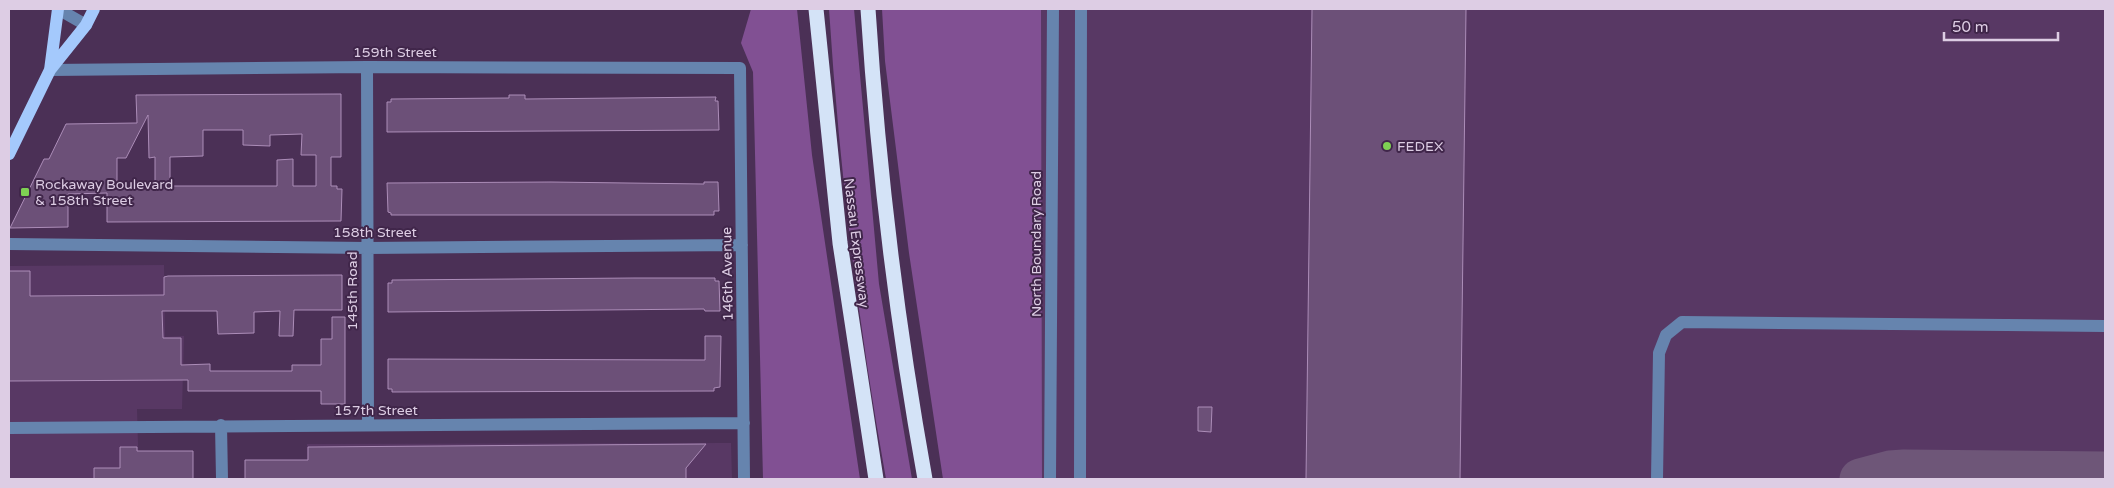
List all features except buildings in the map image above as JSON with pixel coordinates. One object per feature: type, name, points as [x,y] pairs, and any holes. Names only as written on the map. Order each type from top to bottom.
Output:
[{"type":"highway","name":"Nassau Expressway","points":[[816,9],[840,243],[876,479]]},
{"type":"highway","points":[[868,9],[878,140],[891,250],[925,479]]},
{"type":"main road","points":[[50,70],[58,9]]},
{"type":"main road","points":[[9,154],[50,70],[86,25],[94,9]]},
{"type":"street","points":[[58,9],[86,25]]},
{"type":"street","name":"North Boundary Road","points":[[1050,479],[1053,9]]},
{"type":"street","points":[[1080,479],[1081,9]]},
{"type":"street","name":"159th Street","points":[[50,70],[366,67],[740,68]]},
{"type":"street","name":"145th Road","points":[[366,67],[368,425]]},
{"type":"street","name":"146th Avenue","points":[[740,68],[744,479]]},
{"type":"street","name":"158th Street","points":[[9,244],[367,248],[742,244]]},
{"type":"street","points":[[1657,479],[1659,353],[1666,335],[1682,322],[2105,326]]},
{"type":"street","name":"157th Street","points":[[9,428],[222,425],[744,423]]},
{"type":"street","points":[[222,425],[222,479]]},
{"type":"shaded area","points":[[751,9],[797,9],[812,155],[860,479],[763,479],[753,72],[741,43]]},
{"type":"shaded area","points":[[829,9],[854,9],[879,284],[912,479],[886,479],[858,304],[838,127]]},
{"type":"shaded area","points":[[882,9],[1041,9],[1042,479],[943,479],[909,253],[885,61]]},
{"type":"shaded area","points":[[907,9],[2105,9],[2105,479],[966,479]]},
{"type":"shaded area","points":[[164,265],[165,337],[184,336],[182,409],[137,409],[139,479],[9,479],[9,266]]},
{"type":"shaded area","points":[[731,443],[732,479],[307,479],[307,444]]},
{"type":"taxiway","points":[[1860,479],[1890,471],[1904,470],[2105,472]]},
{"type":"place","name":"FEDEX","points":[[1387,146]]},
{"type":"place","name":"Rockaway Boulevard & 158th Street","points":[[25,192]]}]
